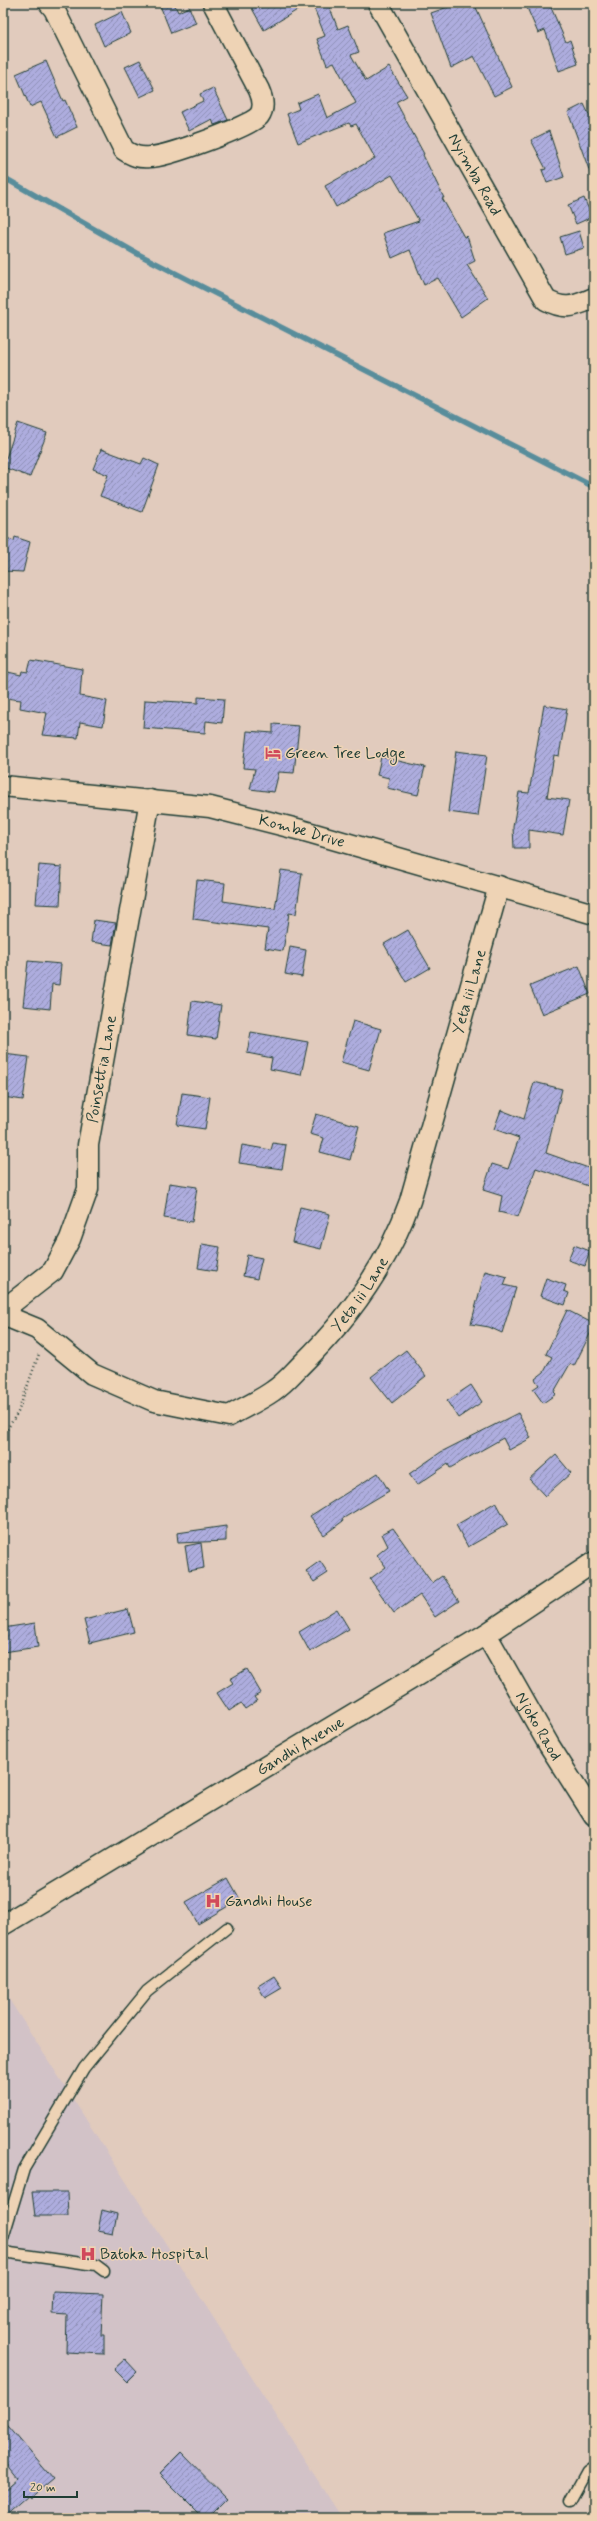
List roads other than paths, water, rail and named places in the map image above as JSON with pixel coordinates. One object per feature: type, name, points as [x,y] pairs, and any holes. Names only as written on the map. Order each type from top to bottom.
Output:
[{"type":"street","points":[[49,3],[54,9],[124,150],[135,157],[152,158],[223,135],[258,117],[263,108],[263,99],[259,90],[213,3]]},
{"type":"street","name":"Nyimba Road","points":[[378,3],[546,300],[558,307],[572,307],[594,298]]},
{"type":"street","name":"Kombe Drive","points":[[3,786],[210,807],[301,830],[594,914]]},
{"type":"street","name":"Poinsettia Lane","points":[[3,1310],[53,1271],[70,1239],[88,1189],[88,1145],[150,800]]},
{"type":"street","name":"Yeta iii Lane","points":[[3,1315],[37,1329],[92,1374],[154,1401],[229,1416],[274,1391],[326,1340],[378,1271],[400,1229],[412,1194],[498,886]]},
{"type":"street","name":"Gandhi Avenue","points":[[3,1925],[486,1634],[594,1562]]},
{"type":"street","name":"Njoko Raod","points":[[486,1634],[549,1745],[594,1816]]},
{"type":"lane","points":[[3,2238],[24,2169],[84,2068],[146,1991],[227,1928]]},
{"type":"lane","points":[[3,2252],[96,2265],[104,2271]]},
{"type":"lane","points":[[571,2500],[587,2471],[594,2466]]},
{"type":"waterway","points":[[3,177],[136,253],[594,487]]},
{"type":"place","name":"Green Tree Lodge","points":[[273,753]]},
{"type":"place","name":"Gandhi House","points":[[213,1901]]},
{"type":"place","name":"Batoka Hospital","points":[[88,2254]]}]
